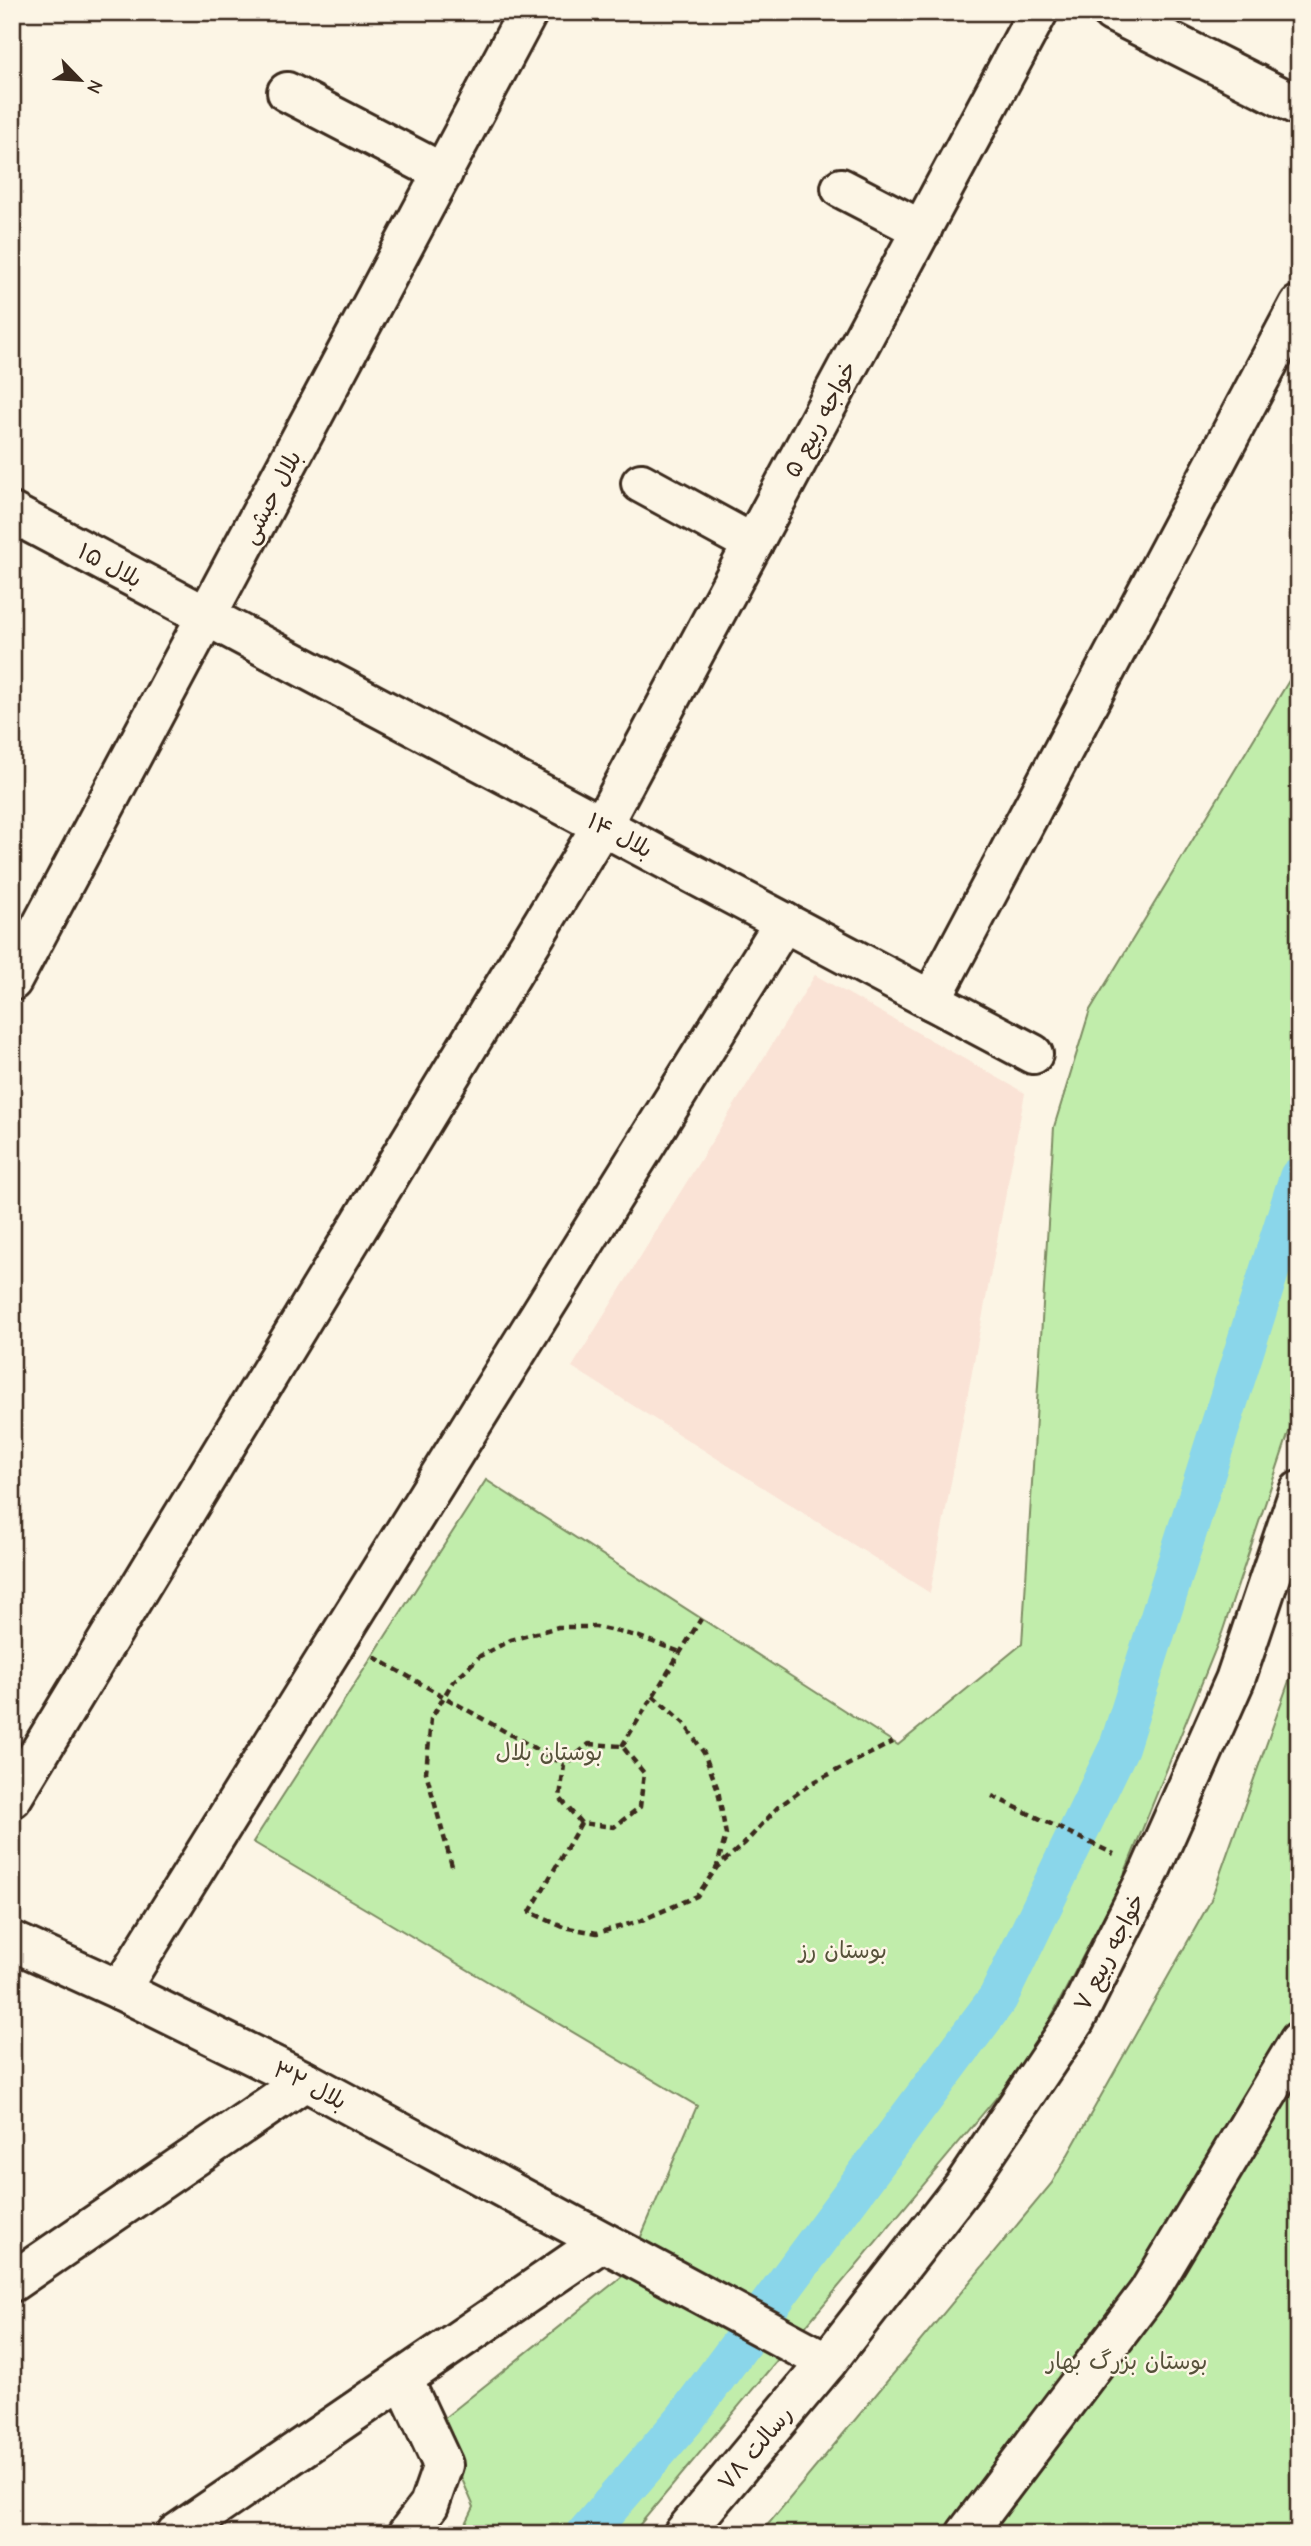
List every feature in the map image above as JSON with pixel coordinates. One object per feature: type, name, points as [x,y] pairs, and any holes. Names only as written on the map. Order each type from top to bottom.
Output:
[{"type":"street","name":"بلال حبشی","points":[[12,981],[528,12]]},
{"type":"street","name":"خواجه ربیع ۵","points":[[12,1798],[602,825],[1038,12]]},
{"type":"street","points":[[1112,12],[1299,106]]},
{"type":"street","points":[[287,92],[443,173]]},
{"type":"street","points":[[841,188],[922,230]]},
{"type":"street","points":[[931,1000],[1299,305]]},
{"type":"street","points":[[641,483],[753,544]]},
{"type":"street","name":"بلال ۱۵","points":[[12,513],[208,617]]},
{"type":"street","name":"بلال ۱۴","points":[[208,617],[1033,1054]]},
{"type":"street","points":[[120,1990],[784,922]]},
{"type":"street","name":"خواجه ربیع ۷","points":[[811,2354],[963,2187],[1075,2020],[1150,1871],[1235,1680],[1299,1491]]},
{"type":"street","name":"بلال ۳۲","points":[[12,1941],[120,1990],[305,2081],[811,2354]]},
{"type":"street","points":[[966,2534],[1148,2293],[1299,2041]]},
{"type":"street","points":[[12,2282],[305,2081]]},
{"type":"street","points":[[176,2534],[602,2242]]},
{"type":"street","name":"رسالت ۷۸","points":[[683,2534],[811,2354]]},
{"type":"street","points":[[403,2379],[443,2465],[429,2505],[407,2534]]},
{"type":"path","points":[[622,1746],[701,1619]]},
{"type":"path","points":[[452,1866],[426,1772],[431,1719],[452,1683],[480,1656],[511,1640],[558,1627],[596,1627],[637,1636],[680,1652]]},
{"type":"path","points":[[374,1657],[564,1765]]},
{"type":"path","points":[[653,1696],[684,1723],[704,1753],[718,1790],[726,1835],[717,1867]]},
{"type":"path","points":[[581,1823],[530,1912],[563,1927],[597,1933],[640,1922],[697,1896],[717,1867],[745,1843],[778,1807],[812,1783],[893,1742]]},
{"type":"path","points":[[589,1744],[622,1746],[644,1773],[640,1807],[614,1827],[581,1823],[561,1798],[564,1765],[589,1744]]},
{"type":"path","points":[[992,1796],[1100,1847]]},
{"type":"shaded area","points":[[815,975],[1025,1093],[930,1593],[572,1367]]},
{"type":"green space","name":"بوستان رز","points":[[1299,664],[1299,1402],[1222,1633],[1119,1887],[1031,2056],[632,2534],[461,2534],[474,2507],[438,2423],[625,2274],[697,2106],[253,1842],[486,1480],[898,1745],[1022,1644],[1054,1127],[1090,1010]]},
{"type":"green space","name":"بوستان بزرگ بهار","points":[[1299,1653],[1299,2534],[760,2534],[1052,2183],[1210,1902]]},
{"type":"waterway","points":[[586,2534],[684,2420],[998,1998],[1119,1747],[1299,1177]]},
{"type":"park label","name":"بوستان بلال","points":[[549,1752]]}]
